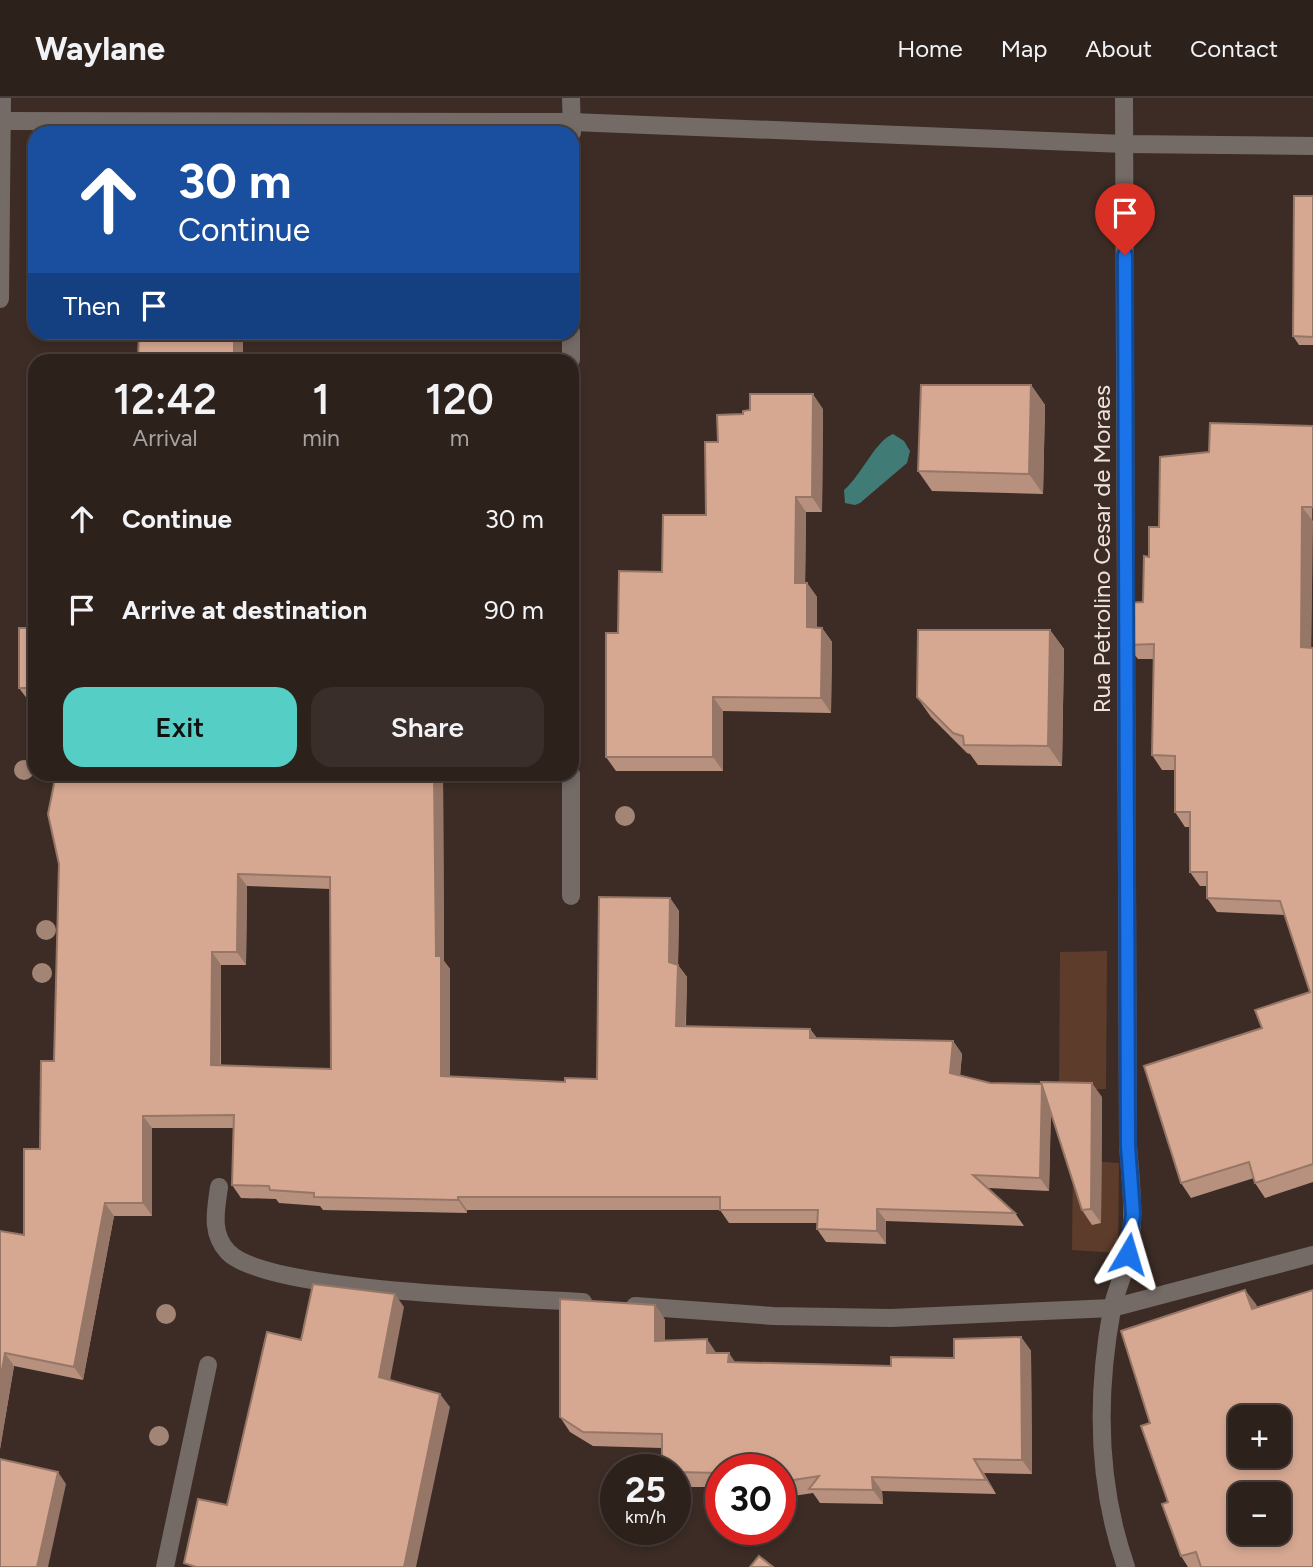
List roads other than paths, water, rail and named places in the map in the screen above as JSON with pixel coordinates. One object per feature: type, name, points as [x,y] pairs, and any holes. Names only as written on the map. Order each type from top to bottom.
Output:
[{"type":"street","points":[[0,299],[2,98]]},
{"type":"street","points":[[572,98],[572,126]]},
{"type":"street","name":"Rua Petrolino Cesar de Moraes","points":[[1124,98],[1128,1146],[1133,1214],[1128,1254],[1112,1308],[1100,1425],[1103,1481],[1126,1567]]},
{"type":"street","points":[[1,121],[477,126]]},
{"type":"street","points":[[579,127],[1125,144],[1313,146]]},
{"type":"street","points":[[571,781],[571,896]]},
{"type":"street","points":[[219,1187],[215,1224],[219,1240],[229,1254],[285,1276],[339,1285],[596,1303]]},
{"type":"street","points":[[623,1305],[773,1316],[891,1318],[1112,1308],[1313,1255]]},
{"type":"street","points":[[165,1567],[208,1365]]},
{"type":"water","points":[[893,434],[904,441],[910,451],[907,463],[860,503],[845,503],[844,490],[880,444]]}]
